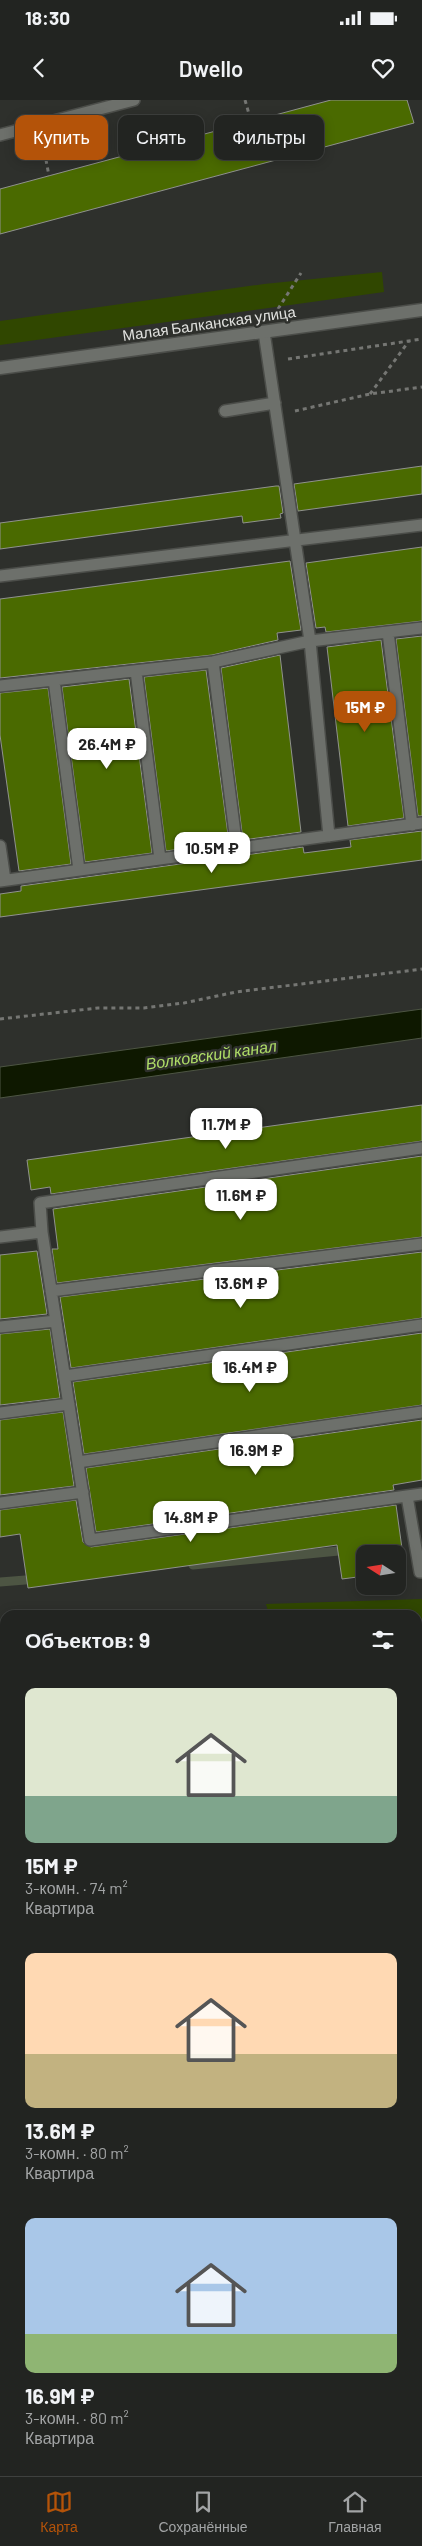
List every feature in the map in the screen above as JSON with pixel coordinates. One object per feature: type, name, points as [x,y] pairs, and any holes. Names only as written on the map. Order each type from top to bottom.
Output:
[{"type":"street","name":"Малая Балканская улица","points":[[0,368],[422,310]]},
{"type":"lane","points":[[75,115],[134,100]]},
{"type":"lane","points":[[0,135],[15,131]]},
{"type":"lane","points":[[264,332],[278,415],[310,642],[329,836]]},
{"type":"lane","points":[[225,411],[275,403]]},
{"type":"lane","points":[[0,576],[422,525]]},
{"type":"lane","points":[[0,686],[213,662],[310,642],[422,628]]},
{"type":"lane","points":[[0,846],[2,880],[417,824],[388,632]]},
{"type":"lane","points":[[213,662],[237,849]]},
{"type":"lane","points":[[136,671],[160,859]]},
{"type":"lane","points":[[54,680],[80,870]]},
{"type":"lane","points":[[422,1148],[40,1203],[42,1232],[90,1540],[422,1494]]},
{"type":"lane","points":[[0,1237],[42,1232]]},
{"type":"lane","points":[[51,1292],[422,1244]]},
{"type":"lane","points":[[0,1327],[56,1321]]},
{"type":"lane","points":[[65,1376],[422,1326]]},
{"type":"lane","points":[[0,1413],[69,1404]]},
{"type":"lane","points":[[78,1462],[422,1412]]},
{"type":"lane","points":[[0,1503],[83,1492]]},
{"type":"lane","points":[[407,1496],[420,1572],[422,1572]]},
{"type":"path","points":[[245,100],[249,115]]},
{"type":"path","points":[[143,110],[144,115]]},
{"type":"path","points":[[47,160],[50,176]]},
{"type":"path","points":[[264,332],[301,273]]},
{"type":"path","points":[[268,362],[422,339]]},
{"type":"path","points":[[370,394],[409,341]]},
{"type":"path","points":[[278,415],[370,394],[422,387]]},
{"type":"path","points":[[0,1019],[98,1008],[144,1008],[184,1003],[236,992],[422,969]]},
{"type":"green space","points":[[382,272],[384,292],[0,345],[0,321],[264,284]]},
{"type":"green space","points":[[422,1599],[422,1610],[268,1610],[266,1604]]},
{"type":"water","name":"Волковский канал","points":[[422,1009],[422,1038],[0,1098],[0,1067]]},
{"type":"building","points":[[331,100],[407,100],[414,123],[324,147],[324,115],[275,115]]},
{"type":"building","points":[[214,131],[214,160],[276,160],[0,234],[0,189],[118,157],[118,160],[204,160],[204,134]]},
{"type":"building","points":[[422,466],[422,494],[298,511],[294,484]]},
{"type":"building","points":[[279,486],[283,513],[280,514],[281,518],[243,523],[242,516],[0,549],[0,523]]},
{"type":"building","points":[[422,547],[422,621],[326,632],[325,627],[316,628],[306,563]]},
{"type":"building","points":[[290,561],[301,630],[277,633],[278,640],[212,655],[0,678],[0,599]]},
{"type":"building","points":[[422,636],[422,816],[418,816],[396,639]]},
{"type":"building","points":[[381,640],[404,818],[348,826],[327,647]]},
{"type":"building","points":[[280,655],[301,832],[243,840],[221,668]]},
{"type":"building","points":[[206,670],[229,842],[166,851],[144,677]]},
{"type":"building","points":[[129,679],[152,853],[85,862],[62,687]]},
{"type":"building","points":[[48,688],[71,864],[19,871],[0,735],[0,693]]},
{"type":"building","points":[[422,831],[422,860],[0,917],[0,894],[21,891],[21,886],[303,847],[304,853],[351,847],[350,840]]},
{"type":"building","points":[[422,1105],[422,1141],[51,1194],[50,1187],[31,1190],[27,1160]]},
{"type":"building","points":[[422,1156],[422,1237],[57,1283],[52,1249],[58,1249],[53,1209]]},
{"type":"building","points":[[37,1251],[47,1314],[0,1319],[0,1255]]},
{"type":"building","points":[[422,1252],[422,1318],[71,1368],[60,1297]]},
{"type":"building","points":[[50,1329],[60,1398],[0,1405],[0,1334]]},
{"type":"building","points":[[422,1333],[422,1405],[84,1454],[73,1382]]},
{"type":"building","points":[[63,1412],[74,1486],[0,1495],[0,1420]]},
{"type":"building","points":[[422,1420],[422,1480],[393,1485],[394,1490],[96,1532],[86,1468]]},
{"type":"building","points":[[76,1500],[83,1542],[91,1547],[396,1505],[402,1545],[356,1545],[356,1577],[342,1579],[337,1545],[28,1588],[20,1534],[0,1537],[0,1510]]},
{"type":"waterway","points":[[193,1565],[349,1550]]},
{"type":"waterway","points":[[0,1582],[38,1579]]}]
